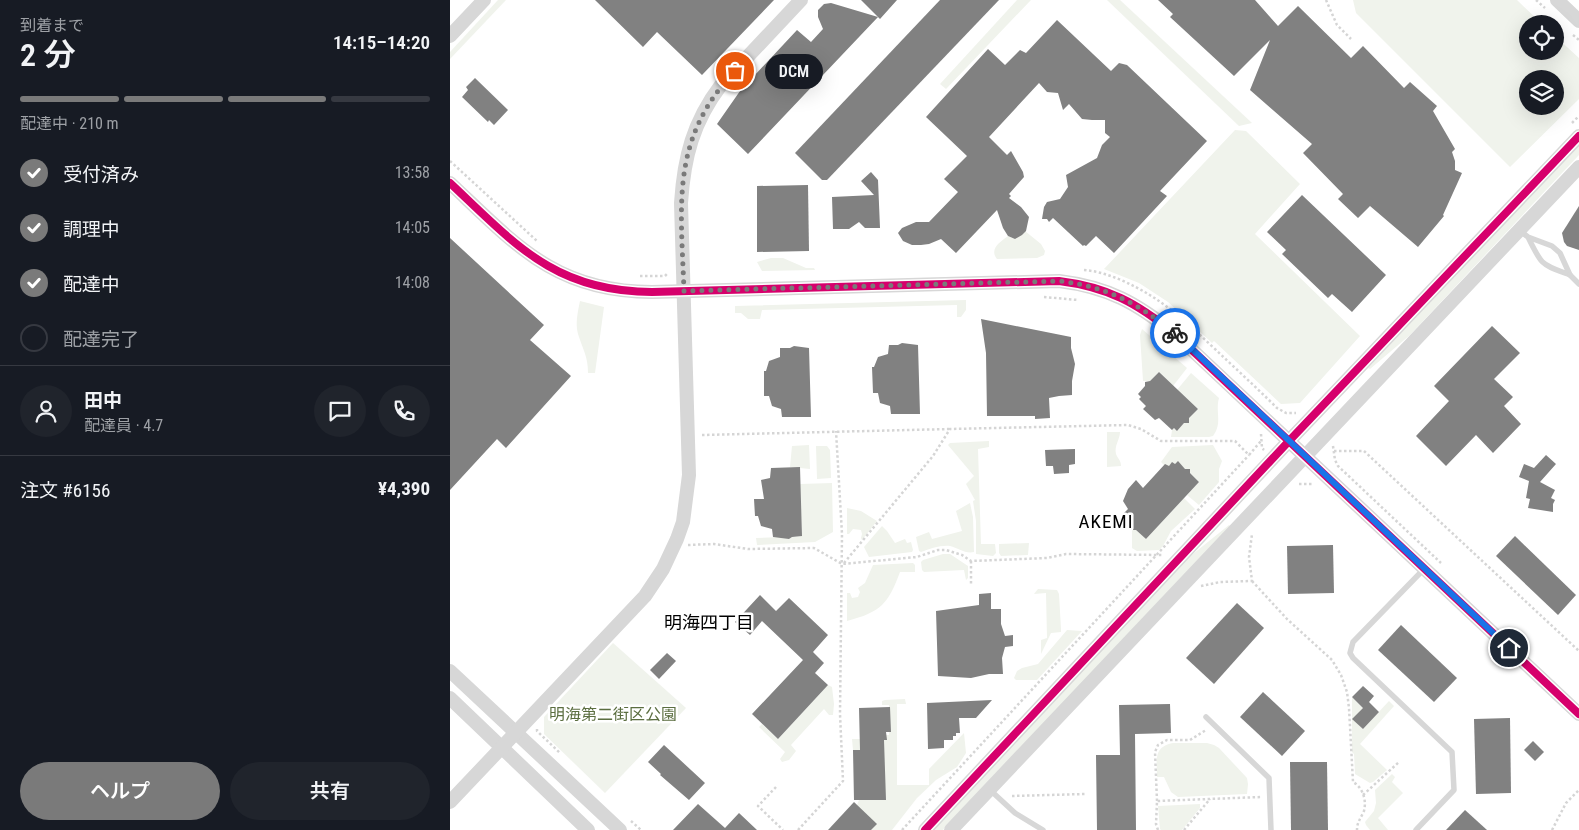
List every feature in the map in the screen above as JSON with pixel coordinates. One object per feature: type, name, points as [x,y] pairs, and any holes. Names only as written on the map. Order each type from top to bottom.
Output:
[{"type":"street","points":[[450,36],[484,0]]},
{"type":"street","points":[[450,802],[645,596],[663,569],[676,542],[683,522],[689,476],[681,203],[687,154],[696,128],[721,85],[801,0]]},
{"type":"street","points":[[1557,0],[1579,21]]},
{"type":"street","points":[[924,830],[1272,459],[1579,136]]},
{"type":"street","points":[[951,830],[994,794],[1294,481],[1305,456],[1524,233],[1579,167]]},
{"type":"street","points":[[450,183],[527,253],[564,276],[592,286],[632,292],[1038,281],[1078,283],[1114,294],[1151,314],[1175,334],[1577,712]]},
{"type":"street","points":[[450,671],[620,830]]},
{"type":"street","points":[[450,698],[588,830]]},
{"type":"lane","points":[[1524,233],[1552,246],[1560,253],[1570,275],[1579,284]]},
{"type":"lane","points":[[1524,233],[1539,260],[1548,267],[1570,275]]},
{"type":"lane","points":[[1416,830],[1454,790],[1452,752],[1350,654],[1352,642],[1424,569]]},
{"type":"lane","points":[[1206,717],[1269,778],[1271,830]]},
{"type":"lane","points":[[994,794],[1015,813],[1043,830]]},
{"type":"path","points":[[1326,0],[1337,25],[1351,39]]},
{"type":"path","points":[[1567,128],[1579,116]]},
{"type":"path","points":[[450,161],[542,244]]},
{"type":"path","points":[[1083,270],[1114,277],[1147,292],[1185,321],[1277,408],[1286,413],[1298,412]]},
{"type":"path","points":[[632,276],[665,276],[670,272],[684,271]]},
{"type":"path","points":[[1037,297],[1083,300]]},
{"type":"path","points":[[697,435],[1128,424],[1141,429],[1161,441],[1235,441],[1249,455]]},
{"type":"path","points":[[1254,428],[1261,434],[1262,448],[1272,459]]},
{"type":"path","points":[[843,564],[933,456],[950,429]]},
{"type":"path","points":[[798,830],[843,781],[840,714],[843,564],[836,431]]},
{"type":"path","points":[[902,830],[1249,455],[1267,433]]},
{"type":"path","points":[[1336,440],[1333,446],[1338,466],[1448,569]]},
{"type":"path","points":[[1334,451],[1364,451],[1579,651]]},
{"type":"path","points":[[1294,481],[1312,484],[1320,490]]},
{"type":"path","points":[[1247,536],[1252,530],[1249,556],[1252,581],[1287,620],[1332,660],[1341,675],[1347,692],[1349,708],[1353,782],[1358,785],[1363,795],[1364,810],[1357,825],[1357,830]]},
{"type":"path","points":[[688,539],[686,546],[714,544],[748,550],[814,548],[843,564],[917,557],[938,550],[946,550],[962,555],[971,561],[1047,558],[1066,554],[1162,555]]},
{"type":"path","points":[[971,561],[971,586]]},
{"type":"path","points":[[1206,580],[1199,587],[1220,582],[1252,581]]},
{"type":"path","points":[[1158,830],[1156,824],[1155,752],[1158,745],[1167,740],[1190,740],[1214,725]]},
{"type":"path","points":[[1363,795],[1399,762]]},
{"type":"path","points":[[776,787],[758,806],[783,830]]},
{"type":"path","points":[[1552,830],[1566,803],[1579,790]]},
{"type":"path","points":[[994,794],[1086,794]]},
{"type":"path","points":[[1156,801],[1270,797]]},
{"type":"path","points":[[1184,830],[1210,799]]},
{"type":"green space","points":[[498,0],[506,0],[450,59],[450,52]]},
{"type":"green space","points":[[1017,0],[1031,0],[946,89],[940,84]]},
{"type":"green space","points":[[1107,0],[1120,0],[1252,123],[1239,126]]},
{"type":"green space","points":[[1353,0],[1517,0],[1533,15],[1519,15],[1519,60],[1564,60],[1564,44],[1579,58],[1579,99],[1564,114],[1564,70],[1519,70],[1519,115],[1563,115],[1510,167],[1356,13]]},
{"type":"green space","points":[[1235,130],[1246,131],[1300,184],[1255,234],[1360,336],[1300,403],[1281,404],[1214,341],[1212,343],[1168,302],[1139,283],[1104,269]]},
{"type":"green space","points":[[1579,145],[1579,155],[1410,335],[1370,369],[1368,368]]},
{"type":"green space","points":[[1025,231],[1041,244],[1045,251],[1044,255],[1037,258],[997,259],[994,252],[999,243],[1008,236],[1017,238]]},
{"type":"green space","points":[[771,258],[783,258],[806,268],[814,268],[815,270],[762,271],[757,262]]},
{"type":"green space","points":[[966,300],[966,310],[961,317],[957,317],[957,305],[762,310],[760,319],[748,319],[741,313],[735,313],[735,306]]},
{"type":"green space","points":[[580,301],[604,307],[595,373],[588,373],[586,357],[577,330]]},
{"type":"green space","points":[[1142,329],[1187,368],[1173,386],[1159,372],[1150,381],[1143,381],[1140,335]]},
{"type":"green space","points":[[1191,373],[1219,398],[1218,427],[1213,436],[1209,437],[1171,437],[1172,430],[1174,428],[1177,431],[1184,423],[1189,423],[1189,418],[1198,409],[1177,390]]},
{"type":"green space","points":[[1107,432],[1120,432],[1116,445],[1116,454],[1121,466],[1107,467]]},
{"type":"green space","points":[[989,441],[989,447],[978,449],[981,544],[995,544],[996,553],[993,556],[976,554],[976,521],[973,501],[975,500],[966,484],[974,476],[948,445],[950,443]]},
{"type":"green space","points":[[809,445],[810,469],[790,467],[792,446]]},
{"type":"green space","points":[[1213,445],[1222,461],[1219,469],[1219,482],[1199,505],[1187,495],[1199,482],[1190,473],[1190,469],[1185,469],[1178,462],[1172,463],[1167,468],[1161,462],[1172,447]]},
{"type":"green space","points":[[816,446],[827,446],[830,450],[831,478],[817,479]]},
{"type":"green space","points":[[832,483],[833,532],[815,542],[757,545],[756,538],[783,537],[789,539],[802,536],[800,484]]},
{"type":"green space","points":[[1184,498],[1195,509],[1171,531],[1159,550],[1137,551],[1132,548],[1132,530],[1136,530],[1146,539]]},
{"type":"green space","points":[[970,503],[973,517],[974,552],[950,546],[919,551],[916,537],[929,532],[932,539],[962,531],[956,511]]},
{"type":"green space","points":[[847,508],[861,511],[877,521],[862,540],[861,530],[853,529],[847,534]]},
{"type":"green space","points":[[1229,525],[943,830],[932,830],[1188,558]]},
{"type":"green space","points":[[882,526],[895,543],[905,539],[907,543],[911,542],[912,552],[869,557],[864,547]]},
{"type":"green space","points":[[1029,543],[1028,555],[1001,556],[999,553],[999,544]]},
{"type":"green space","points":[[943,554],[950,554],[968,566],[968,578],[966,580],[964,570],[924,572],[922,570],[921,562],[923,560]]},
{"type":"green space","points":[[913,563],[915,565],[915,572],[900,572],[891,592],[882,605],[868,614],[847,621],[847,593],[850,593],[852,598],[858,597],[860,592],[858,588],[865,583],[873,565]]},
{"type":"green space","points":[[1038,589],[1057,590],[1059,594],[1061,629],[1061,632],[1051,633],[1041,654],[1041,640],[1047,638],[1046,593],[1034,594]]},
{"type":"green space","points":[[1067,630],[1082,631],[1037,680],[1016,680],[1014,678],[1017,671],[1022,668],[1038,664]]},
{"type":"green space","name":"明海第二街区公園","points":[[613,643],[686,708],[605,793],[544,734],[544,717]]},
{"type":"green space","points":[[828,685],[832,687],[833,715],[829,715],[824,709],[791,745],[796,751],[789,760],[782,762],[780,759],[785,752],[759,727],[762,724],[778,739]]},
{"type":"green space","points":[[1352,697],[1363,708],[1353,719],[1363,729],[1389,701],[1394,706],[1360,744],[1387,770],[1370,783],[1355,774],[1354,754],[1352,752]]},
{"type":"green space","points":[[905,699],[906,704],[897,704],[897,785],[929,785],[929,769],[964,733],[966,753],[957,767],[936,780],[917,798],[892,830],[871,830],[857,805],[859,800],[886,799],[853,750],[852,739],[872,739],[873,735],[889,735],[889,705],[882,705],[882,701]]},
{"type":"green space","points":[[1173,743],[1207,743],[1219,748],[1247,778],[1247,794],[1178,797],[1171,792],[1164,777],[1157,777],[1159,751]]},
{"type":"green space","points":[[1392,774],[1395,777],[1392,782],[1403,793],[1378,818],[1388,830],[1370,830],[1365,822],[1374,811],[1376,803],[1375,790]]},
{"type":"green space","points":[[1200,804],[1200,808],[1182,830],[1160,829],[1158,806]]},
{"type":"building","points":[[595,0],[774,0],[702,75],[657,32],[643,47]]},
{"type":"building","points":[[861,0],[897,0],[880,19]]},
{"type":"building","points":[[940,0],[999,0],[827,180],[822,180],[795,153]]},
{"type":"building","points":[[1158,0],[1255,0],[1278,26],[1298,6],[1351,58],[1363,46],[1404,88],[1410,82],[1437,106],[1433,111],[1455,149],[1452,152],[1455,170],[1462,173],[1444,216],[1418,247],[1370,206],[1358,218],[1338,199],[1343,194],[1303,153],[1312,144],[1250,90],[1270,40],[1234,76],[1170,17],[1173,14]]},
{"type":"building","points":[[831,3],[878,17],[748,154],[717,124],[740,91],[797,30],[811,42],[823,29],[818,17],[818,10],[824,4]]},
{"type":"building","points":[[1057,20],[1111,71],[1119,63],[1127,65],[1207,141],[1160,191],[1167,196],[1114,253],[1096,236],[1086,246],[1083,246],[1053,218],[1049,222],[1047,219],[1042,219],[1044,207],[1047,202],[1060,199],[1068,187],[1066,175],[1097,158],[1102,145],[1110,137],[1105,133],[1105,120],[1082,119],[1069,104],[1063,110],[1058,93],[1047,92],[1039,83],[989,137],[1007,155],[1011,151],[1023,172],[1024,177],[1009,194],[1011,196],[1009,198],[1021,207],[1029,217],[1026,231],[1015,239],[1008,236],[997,210],[956,253],[941,239],[921,245],[912,245],[903,241],[898,233],[902,228],[916,222],[929,222],[958,192],[944,179],[967,156],[926,117],[988,49],[1005,65],[1020,50],[1026,53]]},
{"type":"building","points":[[475,78],[508,110],[494,125],[489,120],[488,122],[462,97],[468,90],[466,87]]},
{"type":"building","points":[[871,172],[878,180],[880,228],[865,228],[859,222],[849,229],[833,229],[832,197],[874,195],[861,181]]},
{"type":"building","points":[[808,185],[809,251],[757,252],[757,186]]},
{"type":"building","points":[[1302,195],[1386,275],[1352,312],[1332,294],[1328,298],[1282,254],[1286,250],[1267,232]]},
{"type":"building","points":[[1579,206],[1579,250],[1567,246],[1562,233]]},
{"type":"building","points":[[450,238],[544,325],[530,340],[571,376],[506,448],[497,439],[450,490]]},
{"type":"building","points":[[981,319],[1071,337],[1071,348],[1075,364],[1072,395],[1049,398],[1050,418],[1035,419],[1035,416],[987,416],[986,353]]},
{"type":"building","points":[[1492,326],[1520,353],[1494,379],[1513,397],[1504,406],[1521,424],[1493,453],[1476,435],[1446,466],[1416,436],[1449,401],[1434,386]]},
{"type":"building","points":[[902,343],[918,345],[920,414],[891,414],[890,406],[880,403],[878,393],[873,393],[872,367],[874,367],[878,357],[888,354],[889,345]]},
{"type":"building","points":[[794,346],[809,348],[811,417],[782,417],[781,409],[772,406],[769,396],[764,396],[764,371],[766,371],[769,361],[780,357],[780,348]]},
{"type":"building","points":[[1159,372],[1198,409],[1189,418],[1189,423],[1184,423],[1177,431],[1174,428],[1172,430],[1159,418],[1155,420],[1143,409],[1146,406],[1139,399],[1141,397],[1138,394],[1145,386],[1145,382],[1150,381]]},
{"type":"building","points":[[1075,449],[1075,464],[1069,465],[1069,473],[1054,474],[1053,466],[1046,466],[1045,450]]},
{"type":"building","points":[[1546,455],[1556,464],[1540,482],[1555,490],[1551,498],[1555,500],[1553,512],[1528,508],[1530,499],[1526,498],[1529,481],[1519,477],[1524,464],[1534,468]]},
{"type":"building","points":[[1178,461],[1185,469],[1190,469],[1190,473],[1199,482],[1146,539],[1136,530],[1132,530],[1132,526],[1124,518],[1127,515],[1124,513],[1128,509],[1123,501],[1128,489],[1136,480],[1143,488],[1165,464],[1169,466],[1172,462],[1175,464]]},
{"type":"building","points":[[800,467],[802,536],[789,539],[773,537],[772,529],[761,526],[758,516],[755,516],[754,499],[764,499],[761,480],[770,478],[771,468]]},
{"type":"building","points":[[1515,536],[1576,595],[1558,615],[1496,556]]},
{"type":"building","points":[[1333,545],[1334,593],[1288,594],[1287,546]]},
{"type":"building","points":[[991,593],[991,609],[1001,609],[1001,624],[1005,636],[1013,635],[1013,646],[1005,647],[1002,658],[1003,674],[989,674],[971,678],[938,676],[936,611],[979,605],[979,594]]},
{"type":"building","points":[[760,595],[776,611],[789,598],[828,635],[813,652],[824,663],[815,673],[828,685],[778,739],[752,714],[803,660],[762,621],[750,635],[735,622]]},
{"type":"building","points":[[1237,603],[1264,628],[1214,684],[1186,658]]},
{"type":"building","points":[[1401,625],[1457,678],[1434,702],[1378,650]]},
{"type":"building","points":[[667,653],[676,661],[659,679],[650,670]]},
{"type":"building","points":[[1363,686],[1374,696],[1369,702],[1379,712],[1363,729],[1352,719],[1363,708],[1352,697]]},
{"type":"building","points":[[1263,692],[1305,731],[1282,756],[1240,717]]},
{"type":"building","points":[[992,700],[976,718],[959,718],[960,733],[956,733],[956,736],[953,736],[953,740],[944,740],[944,748],[928,749],[927,703]]},
{"type":"building","points":[[1170,704],[1171,733],[1135,734],[1136,830],[1097,830],[1096,755],[1120,755],[1119,705]]},
{"type":"building","points":[[890,707],[891,732],[886,732],[887,740],[884,740],[886,800],[854,800],[853,750],[860,750],[859,708]]},
{"type":"building","points":[[1510,718],[1511,793],[1476,794],[1474,719]]},
{"type":"building","points":[[1533,741],[1544,752],[1535,761],[1524,750]]},
{"type":"building","points":[[664,745],[705,783],[689,800],[648,762]]},
{"type":"building","points":[[1290,762],[1327,762],[1328,830],[1291,830]]},
{"type":"building","points":[[854,802],[877,824],[871,830],[828,830]]},
{"type":"building","points":[[698,804],[725,828],[739,813],[757,830],[673,830]]},
{"type":"building","points":[[1465,810],[1487,830],[1446,830]]},
{"type":"cycle path","points":[[925,830],[1289,441],[1579,136]]},
{"type":"cycle path","points":[[450,183],[495,226],[539,260],[563,274],[589,284],[618,290],[652,292],[1059,281],[1092,287],[1121,298],[1148,313],[1175,334],[1579,714]]},
{"type":"way so far","points":[[735,71],[721,85],[712,98],[689,145],[682,184],[681,203],[684,291],[1059,281],[1078,283],[1114,294],[1132,302],[1175,333]]},
{"type":"place","name":"DCM","points":[[735,71]]},
{"type":"district","name":"AKEMI","points":[[1106,521]]},
{"type":"district","name":"明海四丁目","points":[[709,622]]},
{"type":"route","points":[[1175,333],[1509,648]]}]
